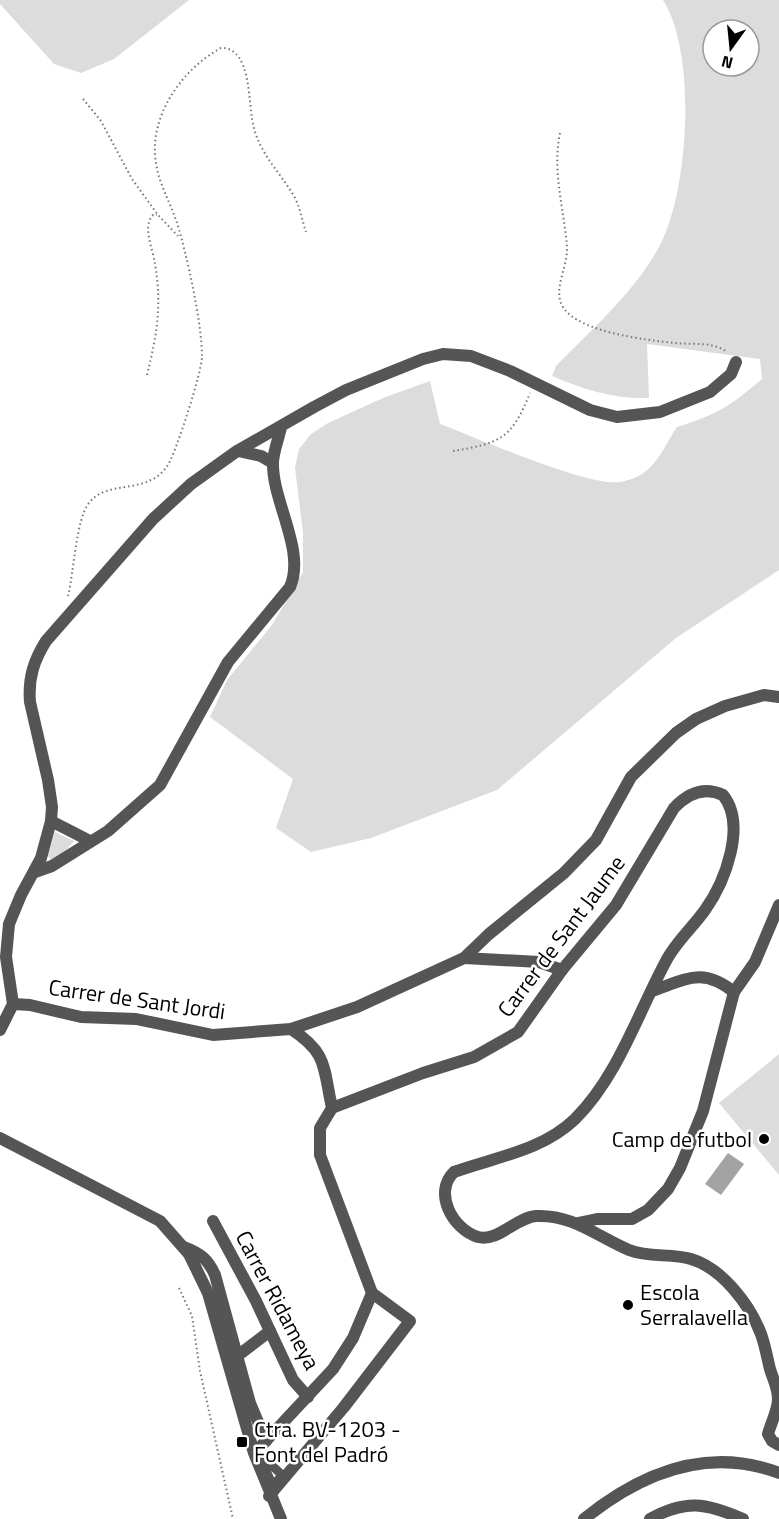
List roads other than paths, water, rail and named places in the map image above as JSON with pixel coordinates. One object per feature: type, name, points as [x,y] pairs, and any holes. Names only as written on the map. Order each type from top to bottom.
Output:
[{"type":"street","points":[[0,1030],[13,1004],[6,957],[9,924],[21,895],[35,872],[51,821],[52,807],[48,780],[29,689],[38,653],[116,560],[170,501],[237,451],[346,390],[434,355],[471,356],[604,414],[638,416],[676,406],[717,388],[731,374],[736,362]]},
{"type":"street","points":[[35,872],[52,866],[108,831],[160,784],[228,662],[290,587],[293,552],[273,463],[281,427]]},
{"type":"street","points":[[237,451],[261,456],[273,463]]},
{"type":"street","name":"Carrer de Sant Jordi","points":[[13,1004],[30,1005],[81,1017],[136,1019],[213,1035],[291,1029],[357,1007],[464,958],[489,934],[586,853],[596,840],[631,777],[676,733],[696,719],[725,706],[764,695],[779,697]]},
{"type":"street","name":"Carrer de Sant Jaume","points":[[332,1108],[423,1073],[474,1057],[518,1032],[562,970],[616,905],[674,808],[692,794],[701,791],[717,792],[728,802],[734,818],[724,869],[707,908],[667,958],[602,1086],[574,1120],[534,1145],[454,1172],[448,1178],[444,1196],[446,1205],[469,1232],[477,1236],[486,1238],[535,1216],[562,1218],[578,1223]]},
{"type":"street","points":[[51,821],[90,841]]},
{"type":"street","points":[[578,1223],[597,1219],[632,1219],[648,1210],[668,1189],[680,1168],[703,1111],[734,992],[755,962],[779,905]]},
{"type":"street","points":[[464,958],[539,962],[562,970]]},
{"type":"street","points":[[652,991],[697,977],[707,977],[718,980],[734,992]]},
{"type":"street","points":[[270,1496],[344,1407],[410,1321],[372,1293],[320,1155],[320,1128],[332,1108],[327,1076],[318,1051],[310,1041],[291,1029]]},
{"type":"street","points":[[0,1137],[160,1221],[184,1247],[202,1277],[232,1359],[266,1441]]},
{"type":"street","name":"Carrer Ridameya","points":[[213,1221],[293,1380],[308,1396]]},
{"type":"street","points":[[578,1223],[632,1252],[692,1259],[710,1268],[726,1282],[753,1316],[762,1334],[777,1386],[778,1401],[768,1434],[772,1441],[779,1445]]},
{"type":"street","points":[[254,1453],[333,1369],[353,1338],[372,1293]]},
{"type":"street","points":[[232,1359],[270,1331]]},
{"type":"street","points":[[232,1359],[254,1453],[281,1519]]},
{"type":"street","points":[[584,1519],[634,1485],[676,1467],[704,1462],[738,1462],[779,1473]]},
{"type":"street","points":[[650,1519],[668,1509],[687,1504],[720,1509],[742,1519]]},
{"type":"place","name":"Camp de futbol","points":[[764,1139]]},
{"type":"place","name":"Escola Serralavella","points":[[628,1305]]},
{"type":"place","name":"Ctra. BV-1203 - Font del Padró","points":[[242,1442]]}]
